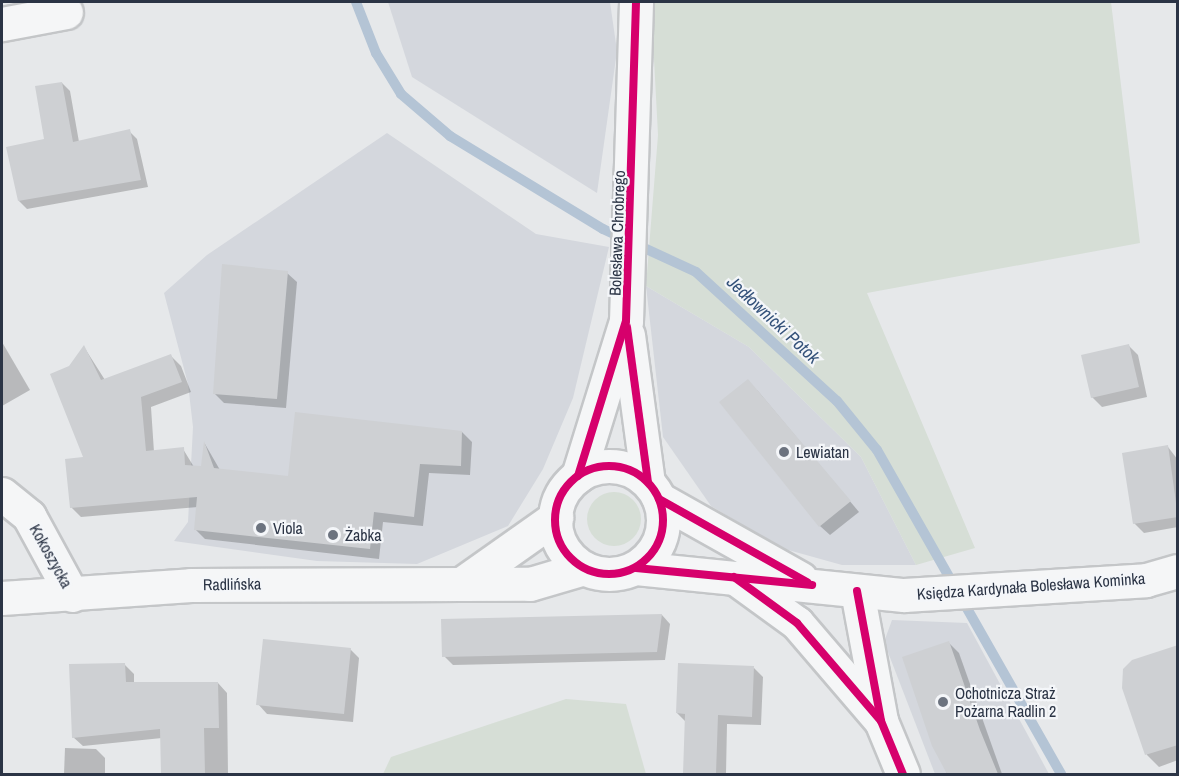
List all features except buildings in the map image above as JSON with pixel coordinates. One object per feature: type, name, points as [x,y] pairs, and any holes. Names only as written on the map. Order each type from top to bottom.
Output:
[{"type":"street","name":"Bolesława Chrobrego","points":[[578,476],[626,321],[631,282],[630,188],[636,2]]},
{"type":"street","points":[[2,24],[66,12]]},
{"type":"street","name":"Bolesława Chrobrego","points":[[626,321],[654,490]]},
{"type":"street","points":[[621,468],[654,490],[663,522],[658,545],[636,568],[601,574],[584,568],[562,547],[556,517],[562,494],[578,476],[621,468]]},
{"type":"street","name":"Księdza Kardynała Bolesława Kominka","points":[[654,490],[812,585]]},
{"type":"street","name":"Kokoszycka","points":[[2,495],[29,516],[72,595]]},
{"type":"street","points":[[464,582],[556,517]]},
{"type":"street","name":"Radlińska","points":[[2,598],[72,595],[191,585],[464,582],[530,584],[584,568]]},
{"type":"street","name":"Księdza Kardynała Bolesława Kominka","points":[[636,568],[904,595],[1012,591],[1146,579],[1178,571]]},
{"type":"street","points":[[734,577],[797,623],[881,721]]},
{"type":"street","points":[[857,591],[881,721],[903,774]]},
{"type":"shaded area","points":[[388,2],[610,2],[617,51],[597,193],[412,77]]},
{"type":"shaded area","points":[[651,2],[1111,2],[1140,243],[867,293],[975,548],[916,565],[861,457],[749,347],[646,286],[658,135]]},
{"type":"shaded area","points":[[387,133],[536,234],[609,247],[573,398],[543,469],[508,526],[417,564],[317,561],[174,541],[188,522],[193,427],[188,384],[164,293],[207,255]]},
{"type":"shaded area","points":[[646,286],[749,347],[861,457],[916,565],[842,565],[781,548],[711,506],[663,437]]},
{"type":"shaded area","points":[[614,492],[624,494],[633,500],[639,509],[641,519],[639,529],[633,538],[624,544],[614,546],[604,544],[595,538],[589,529],[587,519],[589,509],[595,500],[604,494]]},
{"type":"shaded area","points":[[892,620],[967,623],[1049,774],[935,774],[884,642]]},
{"type":"shaded area","points":[[566,699],[626,704],[646,774],[383,774],[391,757]]},
{"type":"waterway","name":"Jedłownicki Potok","points":[[356,2],[376,53],[401,94],[450,136],[603,229],[696,272],[837,401],[877,450],[1061,774]]},
{"type":"cycle path","points":[[578,476],[626,321],[636,2]]},
{"type":"cycle path","points":[[627,327],[648,482]]},
{"type":"cycle path","points":[[609,466],[630,470],[647,482],[659,499],[663,520],[659,541],[647,558],[630,570],[609,574],[588,570],[571,558],[559,541],[555,520],[559,499],[571,482],[588,470],[609,466]]},
{"type":"cycle path","points":[[659,499],[807,582]]},
{"type":"cycle path","points":[[636,568],[812,585]]},
{"type":"cycle path","points":[[734,577],[797,623],[881,721]]},
{"type":"cycle path","points":[[857,591],[881,721],[903,774]]},
{"type":"place","name":"Lewiatan","points":[[784,452]]},
{"type":"place","name":"Viola","points":[[261,528]]},
{"type":"place","name":"Żabka","points":[[333,535]]},
{"type":"place","name":"Ochotnicza Straż Pożarna Radlin 2","points":[[943,702]]}]
